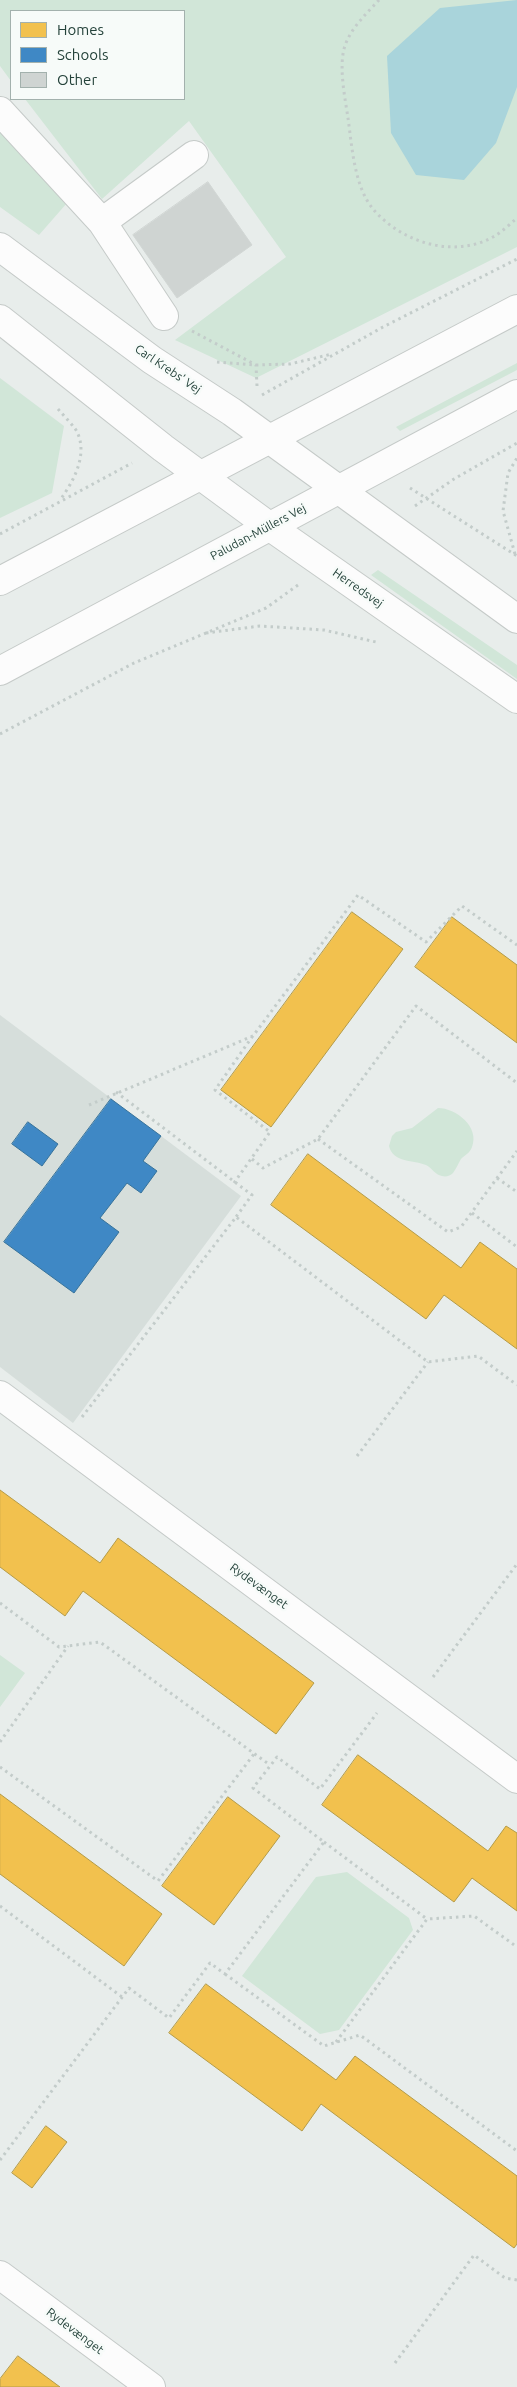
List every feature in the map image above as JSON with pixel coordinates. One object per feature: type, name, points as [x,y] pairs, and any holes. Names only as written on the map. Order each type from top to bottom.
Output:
[{"type":"street","points":[[0,111],[102,222],[164,316]]},
{"type":"street","points":[[102,222],[194,155]]},
{"type":"street","name":"Carl Krebs' Vej","points":[[0,246],[152,360],[232,412],[336,490]]},
{"type":"street","points":[[0,581],[517,309]]},
{"type":"street","points":[[0,319],[200,475]]},
{"type":"street","name":"Paludan-Müllers Vej","points":[[0,671],[517,394]]},
{"type":"street","name":"Herredsvej","points":[[200,475],[269,526],[517,699]]},
{"type":"street","points":[[336,490],[517,619]]},
{"type":"street","name":"Rydevænget","points":[[0,1395],[517,1779]]},
{"type":"street","name":"Rydevænget","points":[[0,2275],[151,2387]]},
{"type":"path","points":[[379,0],[359,21],[344,49],[343,85],[357,176],[372,208],[398,230],[428,245],[459,248],[493,237],[517,218]]},
{"type":"path","points":[[164,316],[256,366]]},
{"type":"path","points":[[210,362],[256,366],[290,364],[337,353]]},
{"type":"path","points":[[256,366],[257,386]]},
{"type":"path","points":[[54,404],[76,431],[81,452],[73,481],[59,503]]},
{"type":"path","points":[[386,525],[454,479],[517,443]]},
{"type":"path","points":[[515,554],[503,512],[508,473],[517,458]]},
{"type":"path","points":[[0,734],[134,663],[201,633],[266,608],[326,566]]},
{"type":"path","points":[[201,633],[260,626],[324,630],[378,642]]},
{"type":"path","points":[[234,1182],[270,1132],[215,1090],[358,895],[426,942],[462,906],[517,945]]},
{"type":"path","points":[[252,1158],[263,1168],[318,1139],[416,1006],[517,1083]]},
{"type":"path","points":[[89,1104],[253,1036]]},
{"type":"path","points":[[63,1442],[252,1195],[116,1092]]},
{"type":"path","points":[[318,1139],[448,1232],[461,1227],[517,1151]]},
{"type":"path","points":[[498,1178],[517,1192]]},
{"type":"path","points":[[472,1213],[517,1247]]},
{"type":"path","points":[[236,1218],[428,1362],[478,1356],[517,1386]]},
{"type":"path","points":[[357,1456],[428,1362]]},
{"type":"path","points":[[517,1564],[406,1695],[320,1789],[277,1756],[253,1788],[427,1919],[474,1916],[517,1947]]},
{"type":"path","points":[[0,1603],[59,1646],[100,1642],[270,1766]]},
{"type":"path","points":[[0,1742],[69,1645]]},
{"type":"path","points":[[0,1767],[158,1881],[254,1754]]},
{"type":"path","points":[[225,1974],[324,1842]]},
{"type":"path","points":[[0,1906],[122,1997]]},
{"type":"path","points":[[336,2042],[427,1919]]},
{"type":"path","points":[[0,2160],[129,1988],[169,2018],[210,1963],[324,2046],[360,2035],[517,2151]]},
{"type":"path","points":[[395,2364],[474,2255],[505,2278],[517,2280]]},
{"type":"shaded area","points":[[0,1015],[241,1196],[73,1423],[0,1367]]},
{"type":"green space","points":[[0,0],[517,0],[517,247],[256,378],[175,340],[286,257],[189,121],[102,199],[26,100],[185,100],[185,10],[10,10],[10,80],[0,66]]},
{"type":"green space","points":[[0,124],[67,203],[39,235],[0,207]]},
{"type":"green space","points":[[517,363],[517,370],[400,431],[396,427]]},
{"type":"green space","points":[[0,378],[64,426],[52,493],[0,518]]},
{"type":"green space","points":[[378,570],[517,665],[517,679],[371,575]]},
{"type":"green space","points":[[438,1108],[452,1111],[465,1120],[473,1132],[474,1140],[470,1151],[461,1159],[453,1173],[446,1176],[437,1174],[421,1163],[399,1158],[391,1151],[389,1146],[392,1136],[396,1132],[412,1128]]},
{"type":"green space","points":[[0,1655],[25,1673],[0,1707]]},
{"type":"green space","points":[[347,1872],[409,1918],[413,1930],[339,2030],[320,2034],[242,1976],[316,1877]]},
{"type":"water","points":[[517,0],[517,87],[496,143],[464,180],[416,175],[391,133],[387,56],[440,8]]},
{"type":"building: Homes","points":[[352,912],[403,949],[271,1127],[221,1090]]},
{"type":"building: Homes","points":[[452,917],[517,965],[517,1043],[415,967]]},
{"type":"building: Homes","points":[[308,1154],[461,1268],[480,1242],[517,1269],[517,1349],[444,1295],[426,1319],[271,1205]]},
{"type":"building: Homes","points":[[0,1490],[100,1563],[118,1538],[314,1683],[276,1734],[83,1591],[65,1616],[0,1567]]},
{"type":"building: Homes","points":[[358,1755],[488,1851],[506,1826],[517,1833],[517,1911],[472,1878],[454,1902],[322,1805]]},
{"type":"building: Homes","points":[[0,1794],[162,1914],[124,1966],[0,1874]]},
{"type":"building: Homes","points":[[228,1797],[280,1836],[214,1925],[162,1886]]},
{"type":"building: Homes","points":[[206,1984],[336,2080],[355,2056],[517,2176],[517,2244],[514,2248],[321,2104],[302,2131],[169,2033]]},
{"type":"building: Homes","points":[[46,2126],[67,2142],[32,2188],[12,2173]]},
{"type":"building: Homes","points":[[18,2356],[60,2387],[0,2387],[0,2379]]},
{"type":"building: Schools","points":[[111,1099],[161,1136],[143,1161],[157,1171],[141,1193],[127,1183],[100,1218],[119,1232],[74,1293],[4,1242]]},
{"type":"building: Schools","points":[[28,1122],[58,1144],[42,1166],[12,1144]]},
{"type":"building: Other","points":[[208,182],[252,245],[177,298],[133,235]]}]
